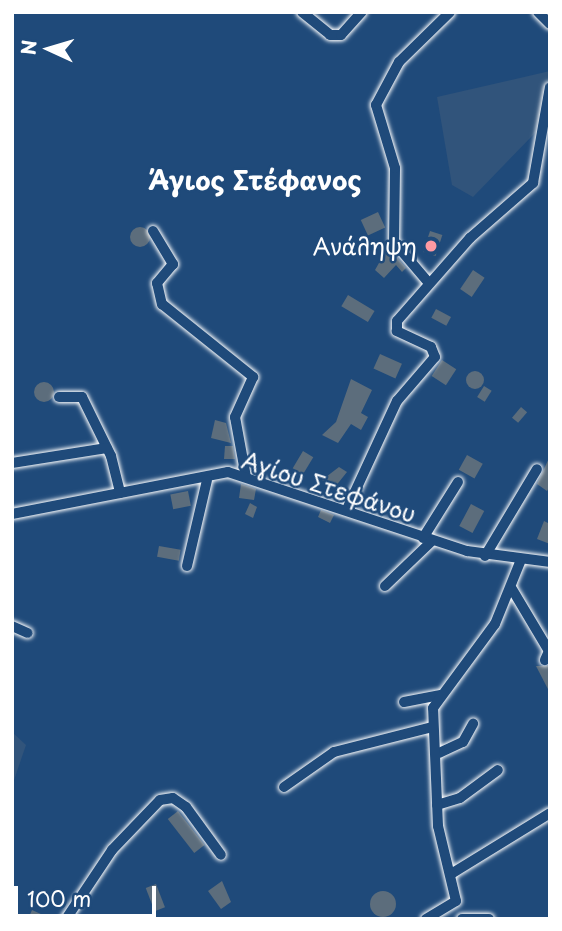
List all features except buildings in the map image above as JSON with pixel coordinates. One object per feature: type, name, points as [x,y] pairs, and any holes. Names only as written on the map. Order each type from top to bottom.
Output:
[{"type":"street","points":[[302,12],[330,35],[341,35],[362,12]]},
{"type":"street","points":[[428,282],[394,242],[395,168],[376,105],[399,62],[450,12]]},
{"type":"street","points":[[538,12],[550,24]]},
{"type":"street","points":[[347,509],[397,401],[434,359],[431,347],[396,328],[428,282],[533,183],[550,87]]},
{"type":"street","points":[[153,231],[173,264],[158,283],[162,304],[253,377],[235,417],[246,477]]},
{"type":"street","points":[[59,397],[82,397],[107,447],[120,493]]},
{"type":"street","points":[[12,463],[107,447]]},
{"type":"street","points":[[485,556],[537,469]]},
{"type":"street","name":"Αγίου Στεφάνου","points":[[12,514],[120,493],[207,480],[228,472],[347,509],[428,540],[485,556],[520,562],[550,562]]},
{"type":"street","points":[[187,566],[207,480]]},
{"type":"street","points":[[385,586],[428,540],[458,482]]},
{"type":"street","points":[[489,919],[462,919],[456,901],[437,805],[439,752],[432,727],[439,695],[486,639],[512,589],[520,562]]},
{"type":"street","points":[[512,589],[549,651],[545,660]]},
{"type":"street","points":[[12,626],[28,633]]},
{"type":"street","points":[[404,702],[439,695]]},
{"type":"street","points":[[439,752],[463,742],[473,724]]},
{"type":"street","points":[[284,787],[334,751],[432,727]]},
{"type":"street","points":[[437,805],[460,797],[498,770]]},
{"type":"street","points":[[66,919],[112,850],[160,800],[179,801],[221,855]]},
{"type":"street","points":[[451,874],[550,813]]},
{"type":"street","points":[[426,919],[456,901]]},
{"type":"shaded area","points":[[550,71],[535,133],[473,197],[452,185],[437,97]]},
{"type":"shaded area","points":[[12,732],[26,745],[12,786]]},
{"type":"place","name":"Ανάληψη","points":[[431,246]]},
{"type":"district","name":"Άγιος Στέφανος","points":[[255,180]]}]
